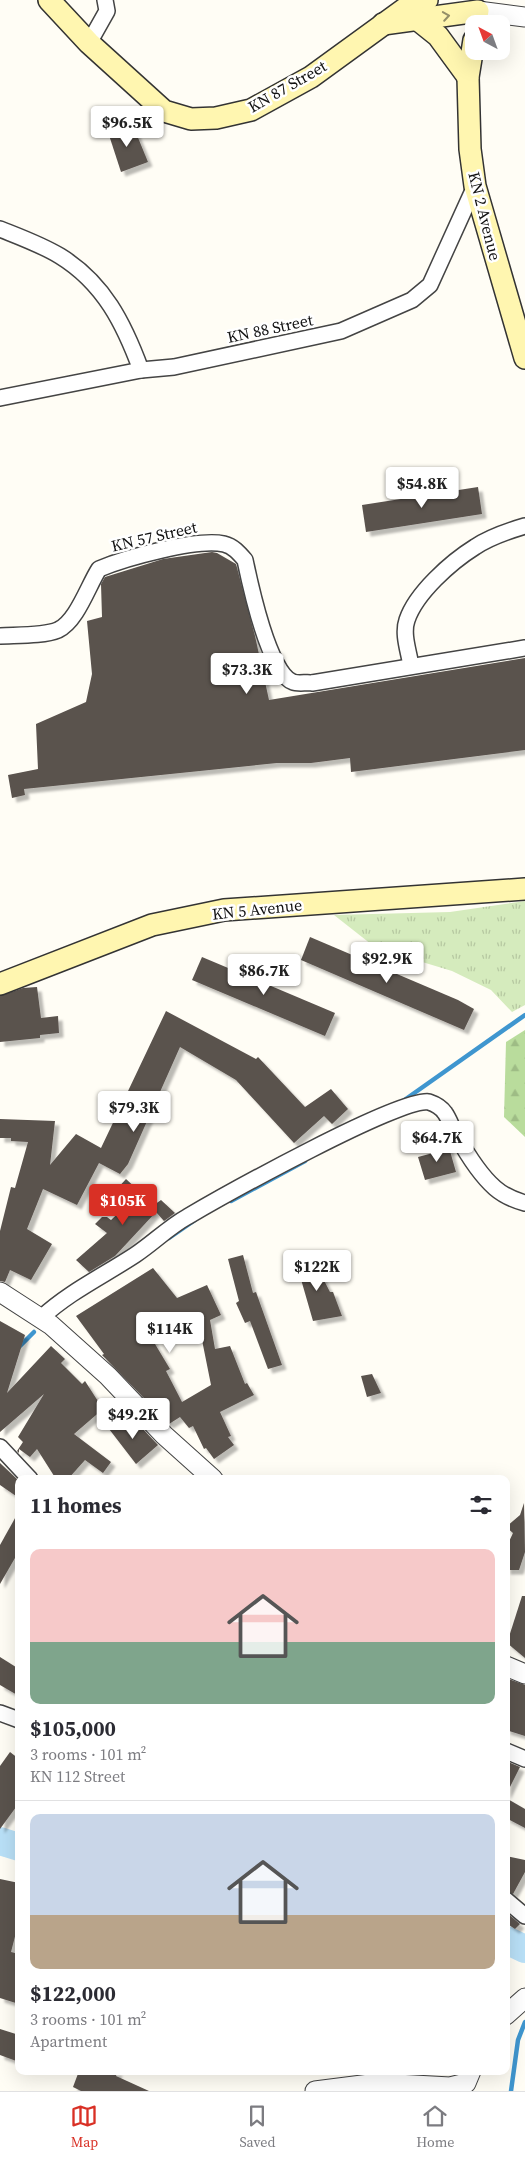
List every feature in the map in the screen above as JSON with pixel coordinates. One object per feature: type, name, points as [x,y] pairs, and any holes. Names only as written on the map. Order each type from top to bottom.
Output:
[{"type":"main road","name":"KN 87 Street","points":[[48,0],[90,44],[164,111],[191,118],[216,118],[251,110],[311,77],[381,24],[410,5],[427,0]]},
{"type":"main road","points":[[381,24],[478,12]]},
{"type":"main road","points":[[418,20],[438,36],[468,77]]},
{"type":"main road","name":"KN 2 Avenue","points":[[471,60],[468,77],[470,149],[474,186],[525,358]]},
{"type":"main road","name":"KN 5 Avenue","points":[[0,984],[152,925],[224,910],[525,888]]},
{"type":"street","points":[[90,44],[107,11],[105,0]]},
{"type":"street","points":[[478,12],[525,16]]},
{"type":"street","name":"KN 88 Street","points":[[0,398],[141,370],[174,366],[341,331],[412,300],[430,285],[474,186]]},
{"type":"street","points":[[0,229],[60,256],[86,276],[114,307],[129,337],[141,370]]},
{"type":"street","points":[[411,666],[406,634],[407,621],[414,606],[430,586],[457,560],[476,546],[499,534],[525,526]]},
{"type":"street","name":"KN 57 Street","points":[[0,636],[58,630],[69,620],[81,603],[99,568],[151,552],[209,542],[225,544],[238,551],[245,560],[268,648],[280,672],[293,682],[312,683],[525,648]]},
{"type":"street","points":[[41,1318],[60,1301],[135,1255],[186,1218],[274,1169],[365,1123],[412,1104],[427,1101],[436,1104],[444,1112],[478,1170],[496,1189],[512,1199],[525,1203]]},
{"type":"street","points":[[0,1292],[51,1325],[108,1376],[164,1434],[209,1475]]},
{"type":"street","points":[[0,1447],[26,1475]]},
{"type":"street","points":[[510,1668],[525,1674]]},
{"type":"street","points":[[0,1713],[15,1719]]},
{"type":"street","points":[[510,1753],[525,1759]]},
{"type":"street","points":[[510,1903],[525,1916]]},
{"type":"street","points":[[510,2011],[525,1998]]},
{"type":"street","points":[[314,2091],[378,2083],[450,2087],[466,2083],[469,2075]]},
{"type":"green space","points":[[525,901],[525,1005],[512,1012],[491,990],[452,971],[376,948],[334,915],[450,912]]},
{"type":"green space","points":[[525,1030],[525,1137],[504,1117],[506,1042]]},
{"type":"building","points":[[132,123],[148,162],[121,172],[108,132]]},
{"type":"building","points":[[478,487],[482,514],[366,532],[362,505]]},
{"type":"building","points":[[212,552],[236,564],[269,700],[525,658],[525,750],[351,772],[350,758],[311,763],[277,763],[24,789],[25,795],[12,798],[8,775],[38,769],[36,724],[86,702],[92,674],[87,621],[102,617],[101,584],[105,577],[163,559]]},
{"type":"building","points":[[310,937],[458,1000],[474,1009],[464,1030],[301,960]]},
{"type":"building","points":[[202,957],[335,1013],[325,1036],[192,980]]},
{"type":"building","points":[[37,987],[41,1018],[58,1016],[59,1033],[40,1035],[40,1038],[0,1042],[0,996],[23,988]]},
{"type":"building","points":[[166,1011],[256,1059],[258,1057],[305,1107],[331,1089],[348,1109],[332,1124],[324,1116],[294,1143],[236,1080],[180,1047],[128,1164],[120,1174],[99,1163],[77,1205],[43,1189],[27,1229],[52,1244],[31,1280],[10,1270],[5,1282],[0,1281],[0,1231],[11,1187],[15,1188],[28,1142],[11,1141],[11,1138],[0,1138],[0,1119],[55,1121],[50,1165],[76,1134],[101,1148]]},
{"type":"building","points":[[448,1144],[456,1172],[425,1180],[418,1157],[433,1153],[432,1148]]},
{"type":"building","points":[[126,1179],[154,1205],[161,1200],[175,1213],[164,1221],[156,1212],[115,1256],[89,1272],[76,1260],[107,1233],[95,1224],[102,1217],[107,1217],[111,1220],[129,1203],[115,1191]]},
{"type":"building","points":[[243,1255],[253,1293],[256,1292],[282,1365],[268,1369],[250,1321],[245,1323],[236,1303],[239,1301],[228,1259]]},
{"type":"building","points":[[312,1257],[330,1292],[333,1292],[342,1316],[313,1321],[296,1262]]},
{"type":"building","points":[[153,1268],[177,1298],[207,1285],[221,1315],[210,1320],[215,1349],[230,1346],[245,1384],[247,1383],[254,1395],[220,1412],[231,1436],[228,1437],[234,1445],[214,1459],[206,1448],[204,1449],[193,1426],[189,1428],[180,1417],[169,1424],[102,1355],[104,1354],[76,1316]],"holes":[[[178,1320],[183,1332],[199,1325],[211,1385],[182,1402],[166,1371],[170,1369],[149,1334]]]},
{"type":"building","points":[[0,1321],[25,1335],[7,1393],[51,1346],[65,1359],[61,1363],[82,1384],[85,1381],[103,1409],[74,1434],[111,1462],[103,1473],[85,1460],[72,1475],[53,1475],[37,1449],[30,1457],[19,1449],[19,1453],[17,1451],[23,1442],[18,1437],[44,1394],[0,1432]]},
{"type":"building","points":[[372,1374],[381,1393],[367,1397],[361,1376]]},
{"type":"building","points":[[116,1417],[129,1434],[140,1426],[158,1445],[136,1464],[106,1425]]},
{"type":"building","points":[[0,1463],[15,1477],[15,1495],[0,1485]]},
{"type":"building","points":[[524,1503],[525,1552],[519,1570],[510,1570],[510,1539],[513,1533],[510,1530],[510,1524],[520,1515]]},
{"type":"building","points":[[15,1518],[15,1558],[0,1584],[0,1545]]},
{"type":"building","points":[[522,1596],[525,1596],[525,1658],[510,1646],[510,1634]]},
{"type":"building","points":[[0,1657],[15,1666],[15,1694],[0,1685]]},
{"type":"building","points":[[510,1679],[525,1685],[525,1736],[510,1731]]},
{"type":"building","points":[[10,1752],[15,1756],[15,1808],[0,1829],[0,1766]]},
{"type":"building","points":[[510,1763],[520,1767],[510,1787]]},
{"type":"building","points":[[510,1800],[525,1809],[525,1828],[510,1820]]},
{"type":"building","points":[[510,1857],[525,1860],[525,1872],[513,1894],[510,1893]]},
{"type":"building","points":[[0,1879],[15,1882],[15,1936],[11,1952],[15,1953],[15,2003],[0,1998]]},
{"type":"building","points":[[510,1915],[520,1924],[515,1929],[510,1926]]},
{"type":"building","points":[[0,2029],[15,2034],[15,2061],[0,2055]]},
{"type":"building","points":[[78,2075],[116,2075],[149,2091],[81,2091],[73,2087]]},
{"type":"waterway","points":[[403,1101],[525,1015]]},
{"type":"waterway","points":[[231,1201],[305,1161]]},
{"type":"waterway","points":[[169,1238],[195,1220]]},
{"type":"waterway","points":[[19,1347],[34,1332]]},
{"type":"waterway","points":[[0,1841],[15,1846]]},
{"type":"waterway","points":[[510,1942],[525,1949]]},
{"type":"waterway","points":[[511,2091],[518,2040],[525,2022]]}]
